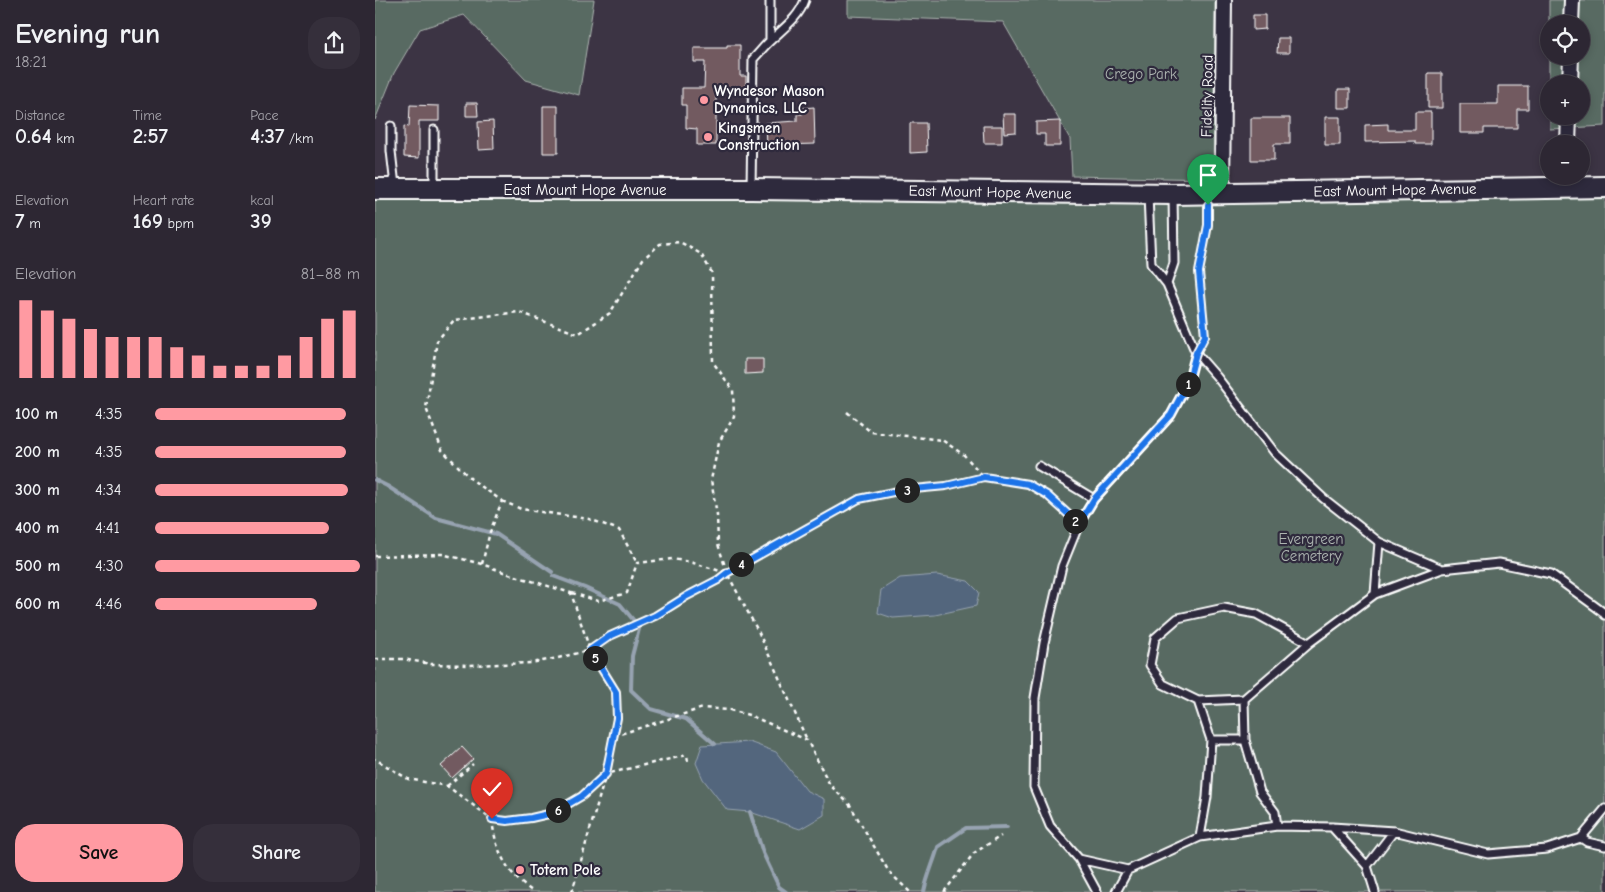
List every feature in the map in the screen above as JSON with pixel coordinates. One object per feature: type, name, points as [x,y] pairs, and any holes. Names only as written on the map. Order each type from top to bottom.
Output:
[{"type":"street","name":"Fidelity Road","points":[[1215,199],[1224,0]]},
{"type":"street","points":[[1571,15],[1572,0]]},
{"type":"street","name":"East Mount Hope Avenue","points":[[375,189],[1173,194],[1215,199],[1540,183]]},
{"type":"street","name":"East Mount Hope Avenue","points":[[1590,185],[1605,187]]},
{"type":"lane","points":[[770,0],[770,40]]},
{"type":"lane","points":[[751,190],[753,59],[770,40],[789,24],[801,10],[805,0]]},
{"type":"lane","points":[[391,126],[391,151],[396,189]]},
{"type":"lane","points":[[434,130],[435,190]]},
{"type":"lane","points":[[1148,194],[1151,264],[1167,284],[1196,353],[1217,377],[1275,453],[1323,498],[1379,542],[1442,569]]},
{"type":"lane","points":[[1167,284],[1174,263],[1173,194]]},
{"type":"lane","points":[[1097,892],[1079,859],[1050,826],[1034,787],[1035,698],[1044,643],[1062,566],[1079,524],[1094,499],[1171,415],[1188,383],[1196,353]]},
{"type":"lane","points":[[1039,466],[1094,499]]},
{"type":"lane","points":[[1375,594],[1379,542]]},
{"type":"lane","points":[[1309,643],[1256,614],[1224,608],[1178,618],[1155,638],[1150,665],[1163,684],[1198,701],[1244,699],[1309,643],[1375,594],[1442,569],[1499,563],[1551,574],[1605,615]]},
{"type":"lane","points":[[1244,699],[1245,740],[1260,792],[1275,812],[1277,826]]},
{"type":"lane","points":[[1198,701],[1211,740],[1207,797],[1200,837]]},
{"type":"lane","points":[[1211,740],[1245,740]]},
{"type":"lane","points":[[1116,892],[1128,870],[1200,837],[1277,826],[1332,827],[1394,831],[1488,854],[1547,849],[1581,838],[1605,809]]},
{"type":"lane","points":[[1332,827],[1367,866],[1375,892]]},
{"type":"lane","points":[[1367,866],[1394,831]]},
{"type":"lane","points":[[1581,838],[1587,842],[1605,846]]},
{"type":"lane","points":[[1079,859],[1128,870]]},
{"type":"path","points":[[1196,353],[1205,336],[1199,272],[1215,199]]},
{"type":"path","points":[[375,556],[442,554],[482,564],[598,601],[627,593],[637,563],[619,530],[589,519],[521,509],[502,501],[471,479],[442,450],[426,408],[437,341],[454,320],[519,312],[578,334],[610,313],[643,259],[660,244],[680,242],[701,254],[712,273],[713,362],[733,390],[733,417],[719,442],[711,480],[717,515],[718,544],[727,573],[759,633],[807,740],[830,785],[850,805],[889,872],[910,892]]},
{"type":"path","points":[[847,412],[871,432],[941,440],[964,455],[984,477]]},
{"type":"path","points":[[375,659],[468,665],[531,663],[590,650],[610,636],[655,616],[859,499],[903,490],[946,486],[984,477],[1028,484],[1047,495],[1079,524]]},
{"type":"path","points":[[482,564],[490,532],[502,501]]},
{"type":"path","points":[[637,563],[672,559],[690,562],[727,573]]},
{"type":"path","points":[[571,593],[590,650],[616,692],[617,718],[606,774],[571,892]]},
{"type":"path","points":[[613,736],[703,708],[730,710],[749,715],[807,740]]},
{"type":"path","points":[[375,759],[409,778],[447,786],[492,819],[507,821],[553,813],[582,796],[606,774],[687,755],[689,762]]},
{"type":"path","points":[[447,786],[473,764]]},
{"type":"path","points":[[492,819],[496,839],[508,870],[534,892]]},
{"type":"path","points":[[944,892],[974,853],[1001,836]]},
{"type":"green space","points":[[375,0],[594,0],[579,95],[526,80],[464,15],[420,29],[394,73],[375,120]]},
{"type":"green space","name":"Crego Park","points":[[848,0],[1215,0],[1213,179],[1072,176],[1070,139],[1003,22],[848,16]]},
{"type":"green space","points":[[1549,0],[1605,0],[1605,126],[1550,129],[1550,125],[1590,125],[1590,75],[1549,75],[1549,65],[1590,65],[1590,15],[1549,15]]},
{"type":"green space","name":"Evergreen Cemetery","points":[[751,189],[1018,203],[1605,191],[1605,892],[375,892],[375,190]]},
{"type":"water","points":[[937,575],[968,581],[979,592],[976,606],[935,615],[893,618],[878,613],[881,590],[900,578]]},
{"type":"water","points":[[749,742],[776,752],[807,791],[824,799],[824,815],[800,829],[750,812],[727,810],[703,779],[696,763],[702,745]]},
{"type":"building","points":[[1253,15],[1265,15],[1265,29],[1253,30]]},
{"type":"building","points":[[1278,38],[1289,38],[1289,53],[1277,53]]},
{"type":"building","points":[[727,45],[740,45],[740,76],[746,76],[746,88],[716,88],[716,145],[697,145],[697,129],[686,128],[686,105],[682,105],[682,88],[704,88],[705,62],[694,62],[694,48],[727,48]]},
{"type":"building","points":[[1428,73],[1442,73],[1442,108],[1428,108]]},
{"type":"building","points":[[1498,86],[1528,86],[1528,109],[1517,109],[1517,128],[1484,128],[1484,133],[1460,133],[1460,104],[1498,104]]},
{"type":"building","points":[[1338,89],[1350,89],[1350,108],[1338,108]]},
{"type":"building","points":[[466,103],[477,103],[478,116],[466,116]]},
{"type":"building","points":[[410,105],[439,106],[439,121],[419,121],[419,158],[404,157],[404,126],[409,127]]},
{"type":"building","points":[[543,106],[558,106],[558,153],[543,153]]},
{"type":"building","points":[[814,107],[815,144],[782,145],[782,147],[767,148],[766,123],[797,121],[797,114],[803,114],[803,108]]},
{"type":"building","points":[[1415,112],[1431,112],[1431,144],[1415,144],[1415,141],[1365,142],[1365,125],[1388,124],[1388,130],[1415,130]]},
{"type":"building","points":[[1003,114],[1016,114],[1016,132],[1004,133]]},
{"type":"building","points":[[1325,117],[1340,117],[1340,145],[1325,145]]},
{"type":"building","points":[[1251,118],[1290,118],[1290,144],[1274,144],[1274,160],[1251,160]]},
{"type":"building","points":[[493,121],[494,149],[479,150],[478,122]]},
{"type":"building","points":[[1060,121],[1060,146],[1045,146],[1045,134],[1036,134],[1036,122]]},
{"type":"building","points":[[910,123],[926,123],[927,152],[910,153]]},
{"type":"building","points":[[983,126],[1002,126],[1002,143],[984,143]]},
{"type":"building","points":[[745,359],[763,359],[763,373],[745,374]]},
{"type":"building","points":[[462,747],[473,759],[452,778],[441,766]]},
{"type":"waterway","points":[[375,480],[436,518],[496,534],[552,572]]},
{"type":"waterway","points":[[553,576],[620,604],[635,622]]},
{"type":"waterway","points":[[638,626],[639,629],[632,656],[631,690],[651,709],[686,719],[715,744]]},
{"type":"waterway","points":[[750,812],[763,853],[779,887],[786,892]]},
{"type":"waterway","points":[[924,892],[938,847],[966,828],[1007,827]]},
{"type":"place","name":"Wyndesor Mason Dynamics, LLC","points":[[704,100]]},
{"type":"place","name":"Kingsmen Construction","points":[[708,137]]},
{"type":"place","name":"Totem Pole","points":[[520,870]]},
{"type":"route","points":[[492,819],[507,821],[553,813],[582,796],[606,774],[617,718],[616,692],[590,650],[610,636],[655,616],[859,499],[903,490],[946,486],[984,477],[1028,484],[1047,495],[1079,524],[1094,499],[1171,415],[1188,383],[1196,353],[1205,336],[1199,262],[1205,244],[1208,225],[1208,205]]}]
